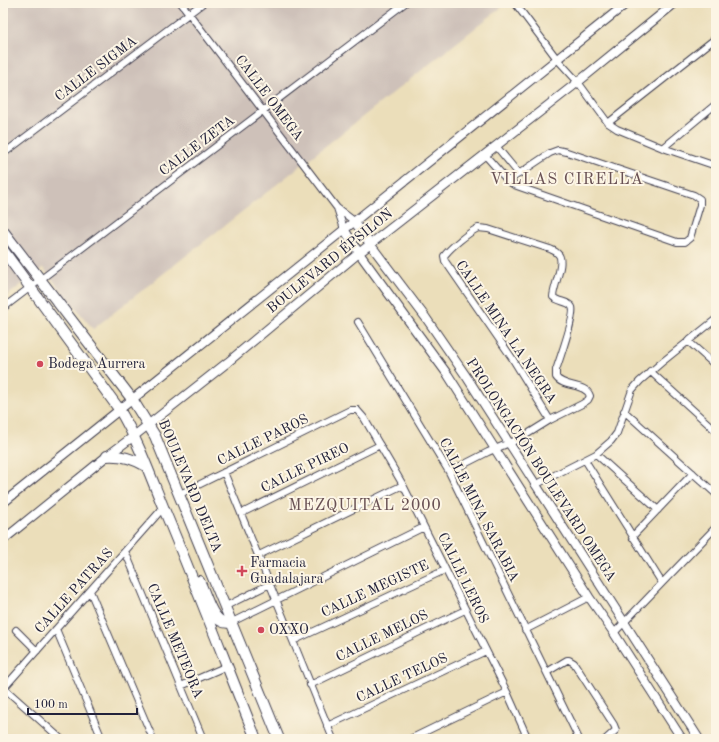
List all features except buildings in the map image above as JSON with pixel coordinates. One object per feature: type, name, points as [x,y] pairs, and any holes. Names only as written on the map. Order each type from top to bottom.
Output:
[{"type":"main road","name":"BOULEVARD DELTA","points":[[3,231],[132,399],[149,424],[180,494],[280,739]]},
{"type":"main road","points":[[3,250],[119,409],[134,436],[256,739]]},
{"type":"main road","points":[[107,456],[133,459],[146,466]]},
{"type":"main road","points":[[188,569],[194,574],[202,587],[214,615],[218,620],[223,623],[232,622]]},
{"type":"street","name":"CALLE OMEGA","points":[[181,3],[337,208],[354,220]]},
{"type":"street","name":"CALLE SIGMA","points":[[3,154],[203,3]]},
{"type":"street","name":"CALLE ZETA","points":[[3,308],[405,3]]},
{"type":"street","points":[[515,3],[557,59],[578,82],[600,115],[608,123],[617,129],[663,148],[716,166]]},
{"type":"street","name":"BOULEVARD ÉPSILON","points":[[3,502],[119,409],[156,382],[354,220],[627,3]]},
{"type":"street","name":"BOULEVARD ÉPSILON","points":[[3,540],[149,424],[370,244],[578,82],[675,3]]},
{"type":"street","points":[[608,123],[716,38]]},
{"type":"street","points":[[663,148],[716,104]]},
{"type":"street","points":[[496,146],[518,174]]},
{"type":"street","points":[[485,155],[508,181],[523,189],[682,243],[690,238],[700,205],[700,199],[694,194],[562,151],[554,151],[550,153],[508,181]]},
{"type":"street","name":"CALLE OMEGA","points":[[337,208],[344,229]]},
{"type":"street","name":"PROLONGACIÓN BOULEVARD OMEGA","points":[[354,220],[370,244],[434,329],[468,379],[699,739]]},
{"type":"street","name":"CALLE MINA LA NEGRA","points":[[449,472],[521,438],[550,420],[582,404],[588,400],[590,396],[589,392],[585,389],[562,382],[556,377],[556,370],[570,326],[573,310],[570,304],[557,300],[553,297],[561,260],[558,253],[488,229],[478,228],[468,234],[447,252],[444,256],[444,261],[512,358],[550,420]]},
{"type":"street","name":"PROLONGACIÓN BOULEVARD OMEGA","points":[[344,229],[359,253],[441,364],[589,597],[682,739]]},
{"type":"street","points":[[535,485],[596,454],[611,441],[617,433],[632,390],[650,371],[716,319]]},
{"type":"street","name":"CALLE MINA SARABIA","points":[[358,322],[449,472],[579,739]]},
{"type":"street","points":[[688,341],[716,366]]},
{"type":"street","points":[[650,371],[716,431]]},
{"type":"street","name":"CALLE PAROS","points":[[180,494],[350,410],[357,410]]},
{"type":"street","name":"CALLE LEROS","points":[[357,410],[364,418],[403,485],[507,692],[527,737]]},
{"type":"street","points":[[624,411],[716,494]]},
{"type":"street","name":"CALLE PIREO","points":[[242,513],[380,445]]},
{"type":"street","points":[[596,454],[658,510]]},
{"type":"street","points":[[585,460],[662,583]]},
{"type":"street","points":[[224,472],[333,739]]},
{"type":"street","points":[[632,537],[693,473]]},
{"type":"street","points":[[259,555],[403,485]]},
{"type":"street","name":"CALLE PATRAS","points":[[3,689],[163,508]]},
{"type":"street","points":[[232,622],[424,527]]},
{"type":"street","points":[[614,633],[716,527]]},
{"type":"street","name":"CALLE METEORA","points":[[125,552],[203,739]]},
{"type":"street","name":"CALLE MEGISTE","points":[[293,641],[445,570]]},
{"type":"street","points":[[226,606],[270,584]]},
{"type":"street","points":[[90,591],[153,739]]},
{"type":"street","points":[[525,630],[589,597]]},
{"type":"street","name":"CALLE MELOS","points":[[310,684],[465,610]]},
{"type":"street","points":[[56,629],[102,739]]},
{"type":"street","points":[[16,630],[37,651]]},
{"type":"street","name":"CALLE TELOS","points":[[328,726],[486,651]]},
{"type":"street","points":[[547,672],[567,660],[574,663],[614,725],[616,730],[606,739]]},
{"type":"street","points":[[181,686],[227,666]]},
{"type":"street","points":[[3,689],[61,739]]},
{"type":"street","points":[[410,739],[507,692]]},
{"type":"street","points":[[517,739],[527,737]]},
{"type":"shaded area","points":[[3,3],[507,3],[93,329],[43,268],[3,299]]},
{"type":"place","name":"Bodega Aurrera","points":[[40,364]]},
{"type":"place","name":"Farmacia Guadalajara","points":[[242,571]]},
{"type":"place","name":"OXXO","points":[[261,630]]},
{"type":"district","name":"VILLAS CIRELLA","points":[[567,180]]},
{"type":"district","name":"MEZQUITAL 2000","points":[[365,506]]}]
